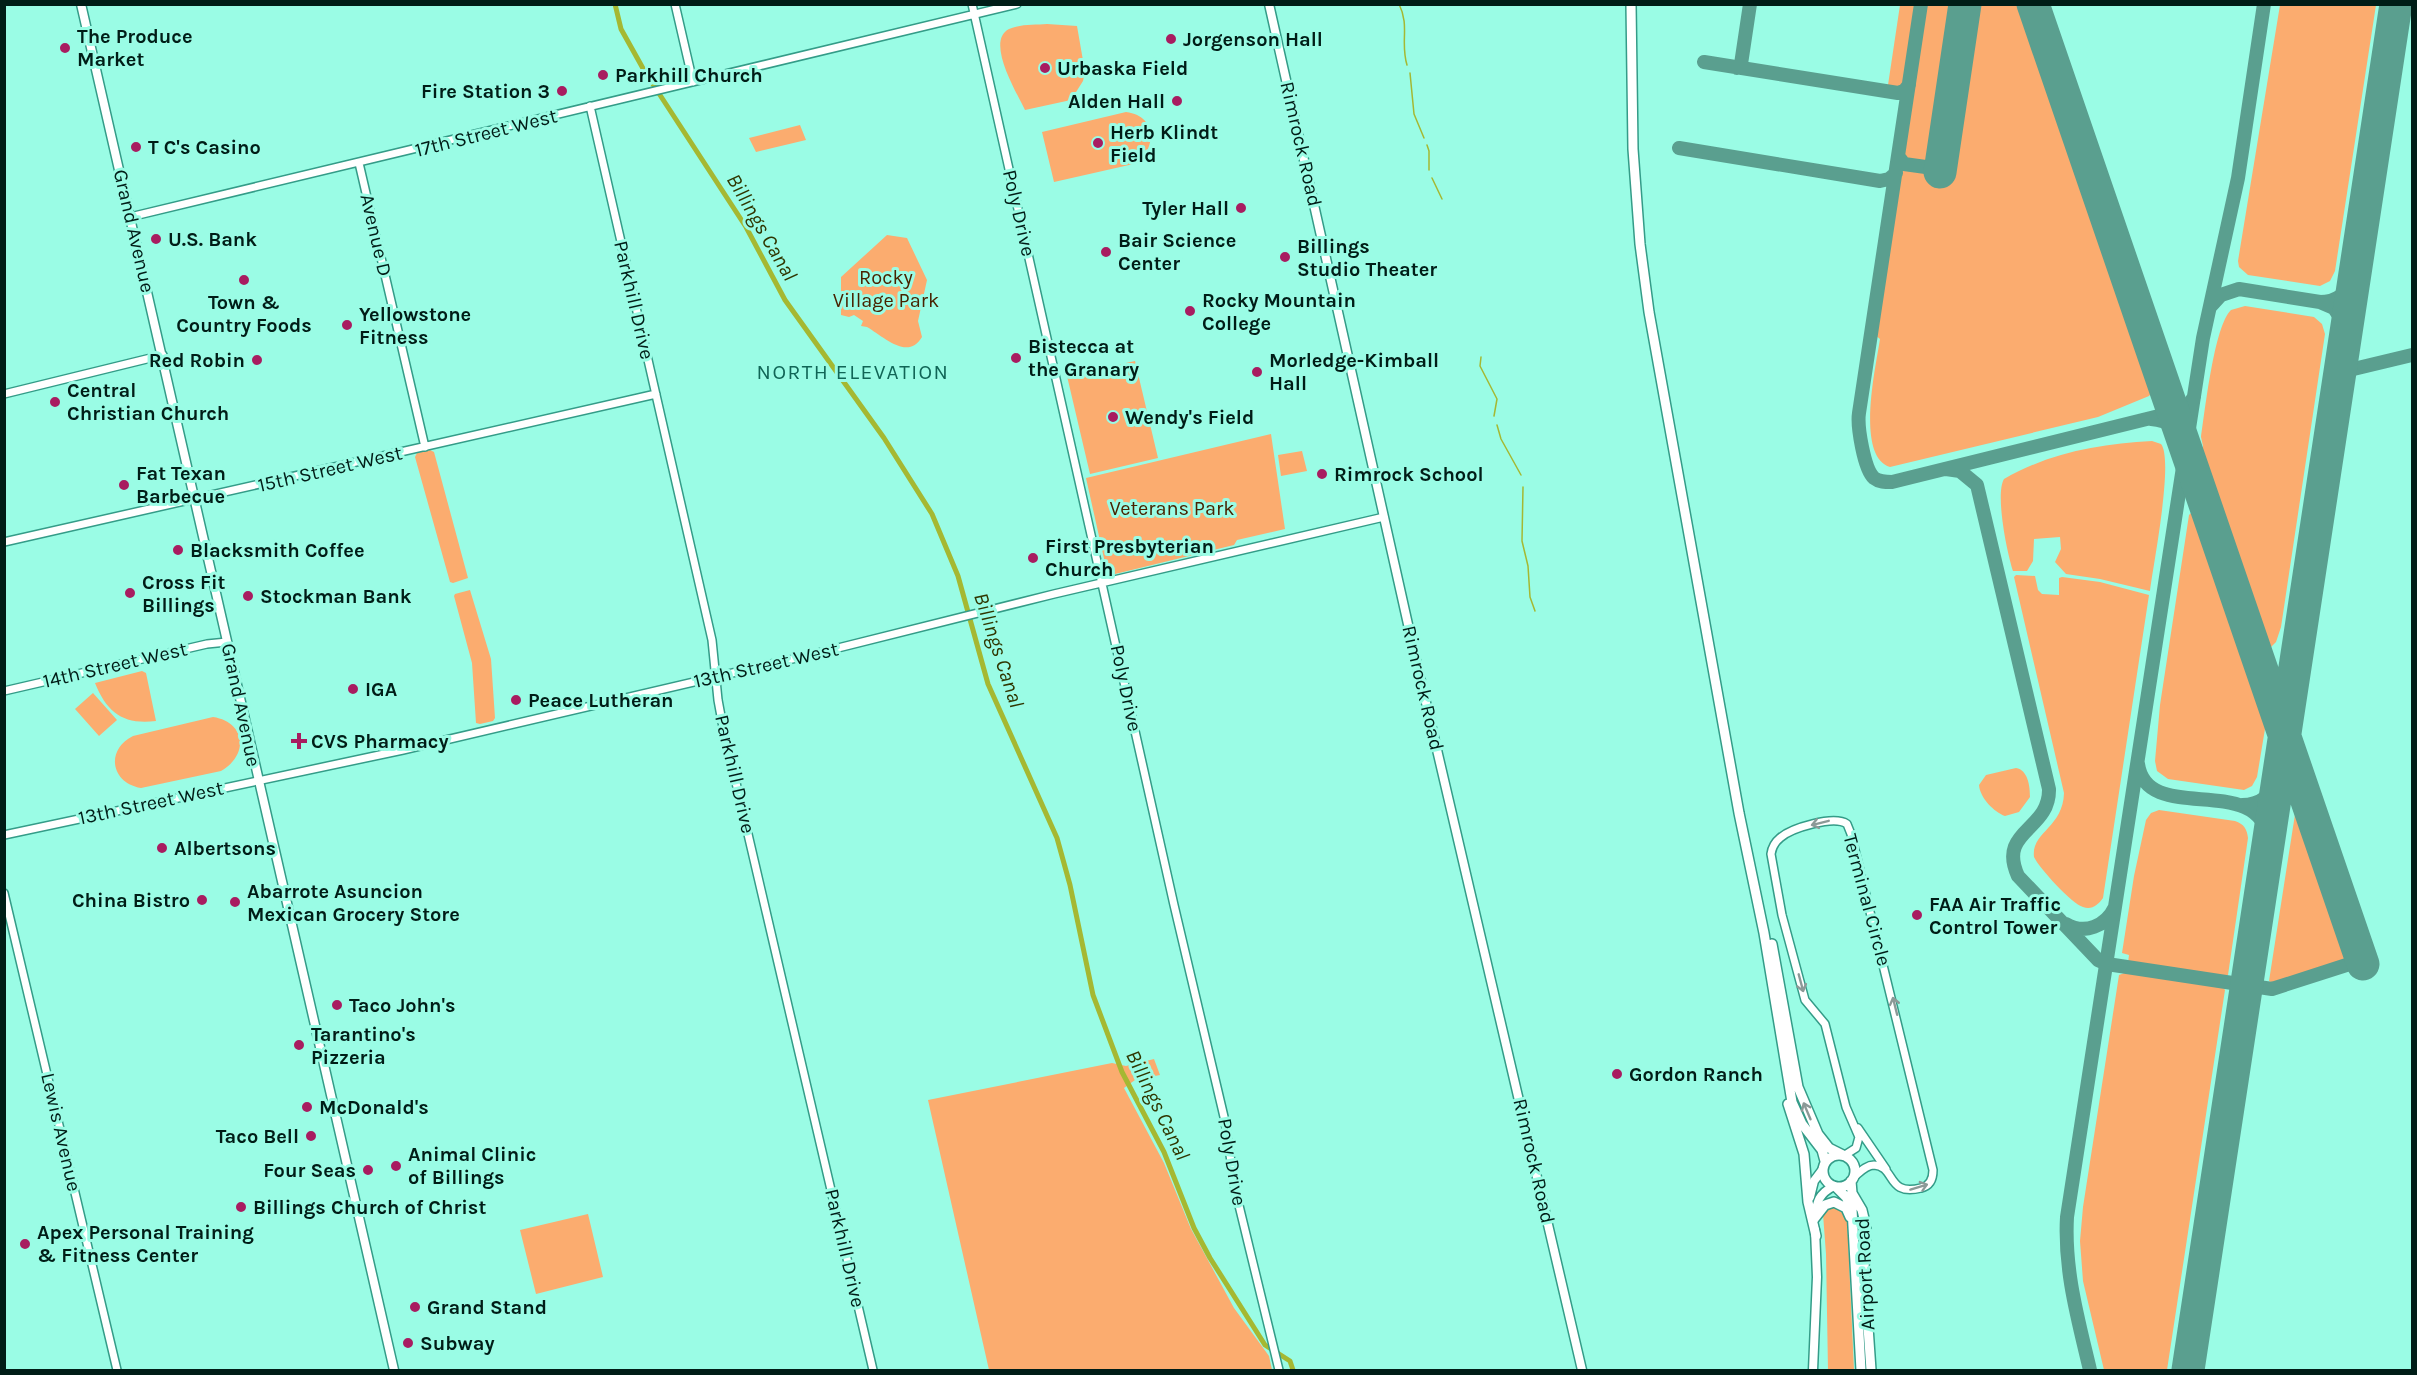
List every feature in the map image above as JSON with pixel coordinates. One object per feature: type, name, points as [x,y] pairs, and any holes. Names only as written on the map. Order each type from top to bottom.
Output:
[{"type":"highway","points":[[1631,4],[1633,149],[1648,312],[1741,826],[1764,933],[1777,1016],[1785,1096],[1804,1154],[1808,1202],[1816,1236]]},
{"type":"highway","points":[[1741,826],[1769,929],[1798,1087],[1818,1134],[1829,1148],[1844,1155]]},
{"type":"highway","name":"Airport Road","points":[[1777,1016],[1792,1102],[1802,1124],[1822,1150],[1825,1179],[1846,1197],[1852,1209],[1861,1371]]},
{"type":"highway","points":[[1824,1165],[1830,1157],[1844,1155]]},
{"type":"highway","name":"Airport Road","points":[[1844,1155],[1854,1164],[1852,1193],[1862,1210],[1866,1227],[1864,1269],[1872,1368]]},
{"type":"highway","points":[[1835,1186],[1842,1186],[1852,1179]]},
{"type":"highway","points":[[1814,1219],[1825,1205],[1839,1203],[1848,1213],[1853,1231]]},
{"type":"main road","name":"Grand Avenue","points":[[81,4],[163,355],[257,781],[394,1371]]},
{"type":"main road","name":"Rimrock Road","points":[[1269,4],[1384,517],[1582,1371]]},
{"type":"main road","points":[[1813,1371],[1817,1277],[1816,1236],[1810,1196],[1816,1175],[1824,1165]]},
{"type":"main road","points":[[1814,1219],[1818,1198],[1825,1190],[1835,1186]]},
{"type":"street","points":[[675,4],[693,82]]},
{"type":"street","name":"Poly Drive","points":[[972,4],[1174,904],[1225,1121],[1235,1189],[1279,1371]]},
{"type":"street","name":"17th Street West","points":[[130,217],[1017,4]]},
{"type":"street","name":"Parkhill Drive","points":[[590,106],[712,640],[723,727],[873,1371]]},
{"type":"street","name":"Avenue D","points":[[359,163],[425,447]]},
{"type":"street","points":[[4,394],[163,355]]},
{"type":"street","name":"15th Street West","points":[[4,542],[656,394]]},
{"type":"street","name":"13th Street West","points":[[4,835],[257,781],[716,677],[1384,517]]},
{"type":"street","name":"14th Street West","points":[[4,691],[207,644],[227,642]]},
{"type":"street","name":"Terminal Circle","points":[[1844,1155],[1856,1148],[1859,1141],[1846,1107],[1825,1024],[1805,1000],[1782,915],[1771,854],[1774,845],[1784,834],[1837,820],[1846,824],[1851,834],[1934,1170],[1932,1180],[1926,1187],[1908,1191],[1897,1186],[1853,1122]]},
{"type":"street","name":"Lewis Avenue","points":[[4,893],[117,1371]]},
{"type":"street","name":"Terminal Circle","points":[[1852,1179],[1872,1165],[1881,1167],[1888,1174]]},
{"type":"green space","points":[[1900,5],[1917,5],[1905,82],[1895,89],[1888,85]]},
{"type":"green space","points":[[1925,5],[1957,5],[1933,161],[1923,163],[1905,157],[1904,146]]},
{"type":"green space","points":[[1973,5],[2024,5],[2154,382],[2150,384],[2152,392],[2149,396],[2098,417],[1890,467],[1879,459],[1873,446],[1870,409],[1880,339],[1875,335],[1899,178],[1902,170],[1914,169],[1947,174]]},
{"type":"green space","points":[[2280,5],[2376,5],[2335,271],[2330,281],[2320,286],[2248,275],[2239,267],[2238,261]]},
{"type":"green space","name":"Urbaska Field","points":[[1047,24],[1077,26],[1085,72],[1083,81],[1071,100],[1025,110],[1001,55],[1002,35],[1013,27]]},
{"type":"green space","name":"Herb Klindt Field","points":[[1126,112],[1143,119],[1150,132],[1148,148],[1138,163],[1054,182],[1042,132]]},
{"type":"green space","points":[[800,125],[806,140],[756,152],[749,138]]},
{"type":"green space","name":"Rocky Village Park","points":[[887,235],[907,238],[927,280],[918,321],[922,337],[910,347],[896,345],[867,327],[861,326],[863,321],[854,315],[849,317],[841,315],[841,277]]},
{"type":"green space","points":[[2245,306],[2314,317],[2322,324],[2325,334],[2281,627],[2276,642],[2268,650],[2263,646],[2200,462],[2208,390],[2220,333],[2231,310]]},
{"type":"green space","name":"Wendy's Field","points":[[1135,361],[1158,458],[1090,474],[1067,376]]},
{"type":"green space","name":"Veterans Park","points":[[1271,434],[1285,529],[1237,540],[1234,545],[1111,575],[1107,572],[1086,478]]},
{"type":"green space","points":[[2152,441],[2161,444],[2165,470],[2162,514],[2150,591],[2100,579],[2066,574],[2055,562],[2061,549],[2060,537],[2034,539],[2033,561],[2027,571],[2013,571],[2001,510],[2004,479],[2040,462],[2076,451],[2114,444]]},
{"type":"green space","points":[[430,450],[434,452],[468,578],[453,583],[450,582],[415,457],[417,453]]},
{"type":"green space","points":[[1302,451],[1307,471],[1281,476],[1278,455]]},
{"type":"green space","points":[[2194,510],[2199,512],[2268,711],[2257,777],[2252,786],[2244,790],[2168,779],[2157,771],[2155,761],[2160,705],[2189,515]]},
{"type":"green space","points":[[2016,575],[2035,576],[2038,590],[2042,594],[2059,595],[2059,578],[2062,577],[2100,582],[2149,595],[2103,898],[2092,907],[2083,907],[2064,893],[2034,857],[2037,841],[2058,814],[2064,793],[2014,577]]},
{"type":"green space","points":[[470,590],[491,659],[495,718],[493,721],[480,724],[476,723],[472,663],[454,596]]},
{"type":"green space","points":[[142,671],[146,673],[156,721],[135,721],[118,715],[105,702],[95,683]]},
{"type":"green space","points":[[93,693],[117,720],[99,736],[75,709]]},
{"type":"green space","points":[[213,717],[232,725],[240,740],[236,757],[221,771],[141,788],[123,780],[118,773],[115,757],[118,749],[133,736]]},
{"type":"green space","points":[[2016,768],[2026,775],[2030,797],[2019,812],[2005,816],[1988,804],[1979,785],[1986,775]]},
{"type":"green space","points":[[2299,804],[2350,954],[2345,961],[2274,984],[2269,981],[2296,808]]},
{"type":"green space","points":[[2159,810],[2235,821],[2246,829],[2248,838],[2228,975],[2225,977],[2128,963],[2129,955],[2122,953],[2134,876],[2146,820],[2151,813]]},
{"type":"green space","points":[[2130,971],[2222,986],[2225,990],[2167,1370],[2104,1370],[2083,1281],[2080,1241],[2083,1207],[2119,975]]},
{"type":"green space","points":[[1154,1059],[1160,1075],[1135,1080],[1124,1088],[1164,1163],[1191,1229],[1234,1308],[1269,1356],[1272,1370],[989,1370],[928,1100],[1112,1063],[1126,1066]]},
{"type":"green space","points":[[1834,1206],[1847,1217],[1854,1370],[1828,1370],[1823,1214]]},
{"type":"green space","points":[[588,1214],[603,1277],[536,1294],[520,1230]]},
{"type":"waterway","name":"Billings Canal","points":[[615,4],[621,29],[645,72],[746,227],[785,300],[884,438],[932,514],[958,576],[988,684],[1057,838],[1070,885],[1093,995],[1122,1072],[1164,1152],[1194,1228],[1210,1258],[1265,1345],[1290,1361],[1293,1370]]},
{"type":"waterway","points":[[1399,4],[1405,27],[1404,49],[1407,65]]},
{"type":"waterway","points":[[1410,73],[1414,114],[1424,138]]},
{"type":"waterway","points":[[1427,145],[1429,170]]},
{"type":"waterway","points":[[1432,178],[1442,199]]},
{"type":"waterway","points":[[1481,357],[1480,366],[1497,399],[1494,416]]},
{"type":"waterway","points":[[1497,425],[1501,439],[1521,475]]},
{"type":"waterway","points":[[1523,487],[1522,541],[1528,566],[1530,597],[1535,611]]},
{"type":"taxiway","points":[[1737,68],[1741,64],[1750,4]]},
{"type":"taxiway","points":[[1921,4],[1859,413],[1862,447],[1870,473],[1878,480],[1892,482],[2179,411],[2188,406],[2194,397]]},
{"type":"taxiway","points":[[2090,1370],[2070,1275],[2067,1217],[2203,338],[2238,178],[2264,4]]},
{"type":"taxiway","points":[[1704,62],[1898,93],[1904,91],[1909,85]]},
{"type":"taxiway","points":[[1679,148],[1880,181],[1889,179],[1896,173]]},
{"type":"taxiway","points":[[1898,156],[1904,164],[1940,169]]},
{"type":"taxiway","points":[[2320,302],[2340,296],[2355,280]]},
{"type":"taxiway","points":[[2210,307],[2221,295],[2239,289],[2320,302],[2334,308],[2348,329]]},
{"type":"taxiway","points":[[2341,372],[2412,355]]},
{"type":"taxiway","points":[[2151,419],[2164,422],[2174,428],[2181,437],[2185,449]]},
{"type":"taxiway","points":[[1946,469],[1960,471],[1977,485],[2049,789],[2047,803],[2042,814],[2019,839],[2014,849],[2013,861],[2018,876],[2098,960],[2107,964],[2272,989],[2362,960]]},
{"type":"taxiway","points":[[2138,764],[2146,782],[2161,793],[2246,807],[2261,819],[2269,840]]},
{"type":"taxiway","points":[[2242,805],[2261,801],[2274,789],[2279,777]]},
{"type":"taxiway","points":[[2066,924],[2080,929],[2094,927],[2101,924],[2115,907]]},
{"type":"runway","points":[[1940,172],[1965,4]]},
{"type":"runway","points":[[2033,4],[2363,964]]},
{"type":"runway","points":[[2188,1370],[2396,4]]},
{"type":"place","name":"Jorgenson Hall","points":[[1171,39]]},
{"type":"place","name":"The Produce Market","points":[[65,48]]},
{"type":"place","name":"Urbaska Field","points":[[1045,68]]},
{"type":"place","name":"Parkhill Church","points":[[603,75]]},
{"type":"place","name":"Fire Station 3","points":[[562,91]]},
{"type":"place","name":"Alden Hall","points":[[1177,101]]},
{"type":"place","name":"Herb Klindt Field","points":[[1098,143]]},
{"type":"place","name":"T C's Casino","points":[[136,147]]},
{"type":"place","name":"Tyler Hall","points":[[1241,208]]},
{"type":"place","name":"U.S. Bank","points":[[156,239]]},
{"type":"place","name":"Bair Science Center","points":[[1106,252]]},
{"type":"place","name":"Billings Studio Theater","points":[[1285,257]]},
{"type":"place","name":"Town & Country Foods","points":[[244,280]]},
{"type":"place","name":"Rocky Mountain College","points":[[1190,311]]},
{"type":"place","name":"Yellowstone Fitness","points":[[347,325]]},
{"type":"place","name":"Bistecca at the Granary","points":[[1016,358]]},
{"type":"place","name":"Red Robin","points":[[257,360]]},
{"type":"place","name":"Morledge-Kimball Hall","points":[[1257,372]]},
{"type":"place","name":"Central Christian Church","points":[[55,402]]},
{"type":"place","name":"Wendy's Field","points":[[1113,417]]},
{"type":"place","name":"Rimrock School","points":[[1322,474]]},
{"type":"place","name":"Fat Texan Barbecue","points":[[124,485]]},
{"type":"place","name":"Blacksmith Coffee","points":[[178,550]]},
{"type":"place","name":"First Presbyterian Church","points":[[1033,558]]},
{"type":"place","name":"Cross Fit Billings","points":[[130,593]]},
{"type":"place","name":"Stockman Bank","points":[[248,596]]},
{"type":"place","name":"IGA","points":[[353,689]]},
{"type":"place","name":"Peace Lutheran","points":[[516,700]]},
{"type":"place","name":"CVS Pharmacy","points":[[299,741]]},
{"type":"place","name":"Albertsons","points":[[162,848]]},
{"type":"place","name":"China Bistro","points":[[202,900]]},
{"type":"place","name":"Abarrote Asuncion Mexican Grocery Store","points":[[235,902]]},
{"type":"place","name":"FAA Air Traffic Control Tower","points":[[1917,915]]},
{"type":"place","name":"Taco John's","points":[[337,1005]]},
{"type":"place","name":"Tarantino's Pizzeria","points":[[299,1045]]},
{"type":"place","name":"Gordon Ranch","points":[[1617,1074]]},
{"type":"place","name":"McDonald's","points":[[307,1107]]},
{"type":"place","name":"Taco Bell","points":[[311,1136]]},
{"type":"place","name":"Animal Clinic of Billings","points":[[396,1166]]},
{"type":"place","name":"Four Seas","points":[[368,1170]]},
{"type":"place","name":"Billings Church of Christ","points":[[241,1207]]},
{"type":"place","name":"Apex Personal Training & Fitness Center","points":[[25,1244]]},
{"type":"place","name":"Grand Stand","points":[[415,1307]]},
{"type":"place","name":"Subway","points":[[408,1343]]},
{"type":"district","name":"NORTH ELEVATION","points":[[853,372]]}]
